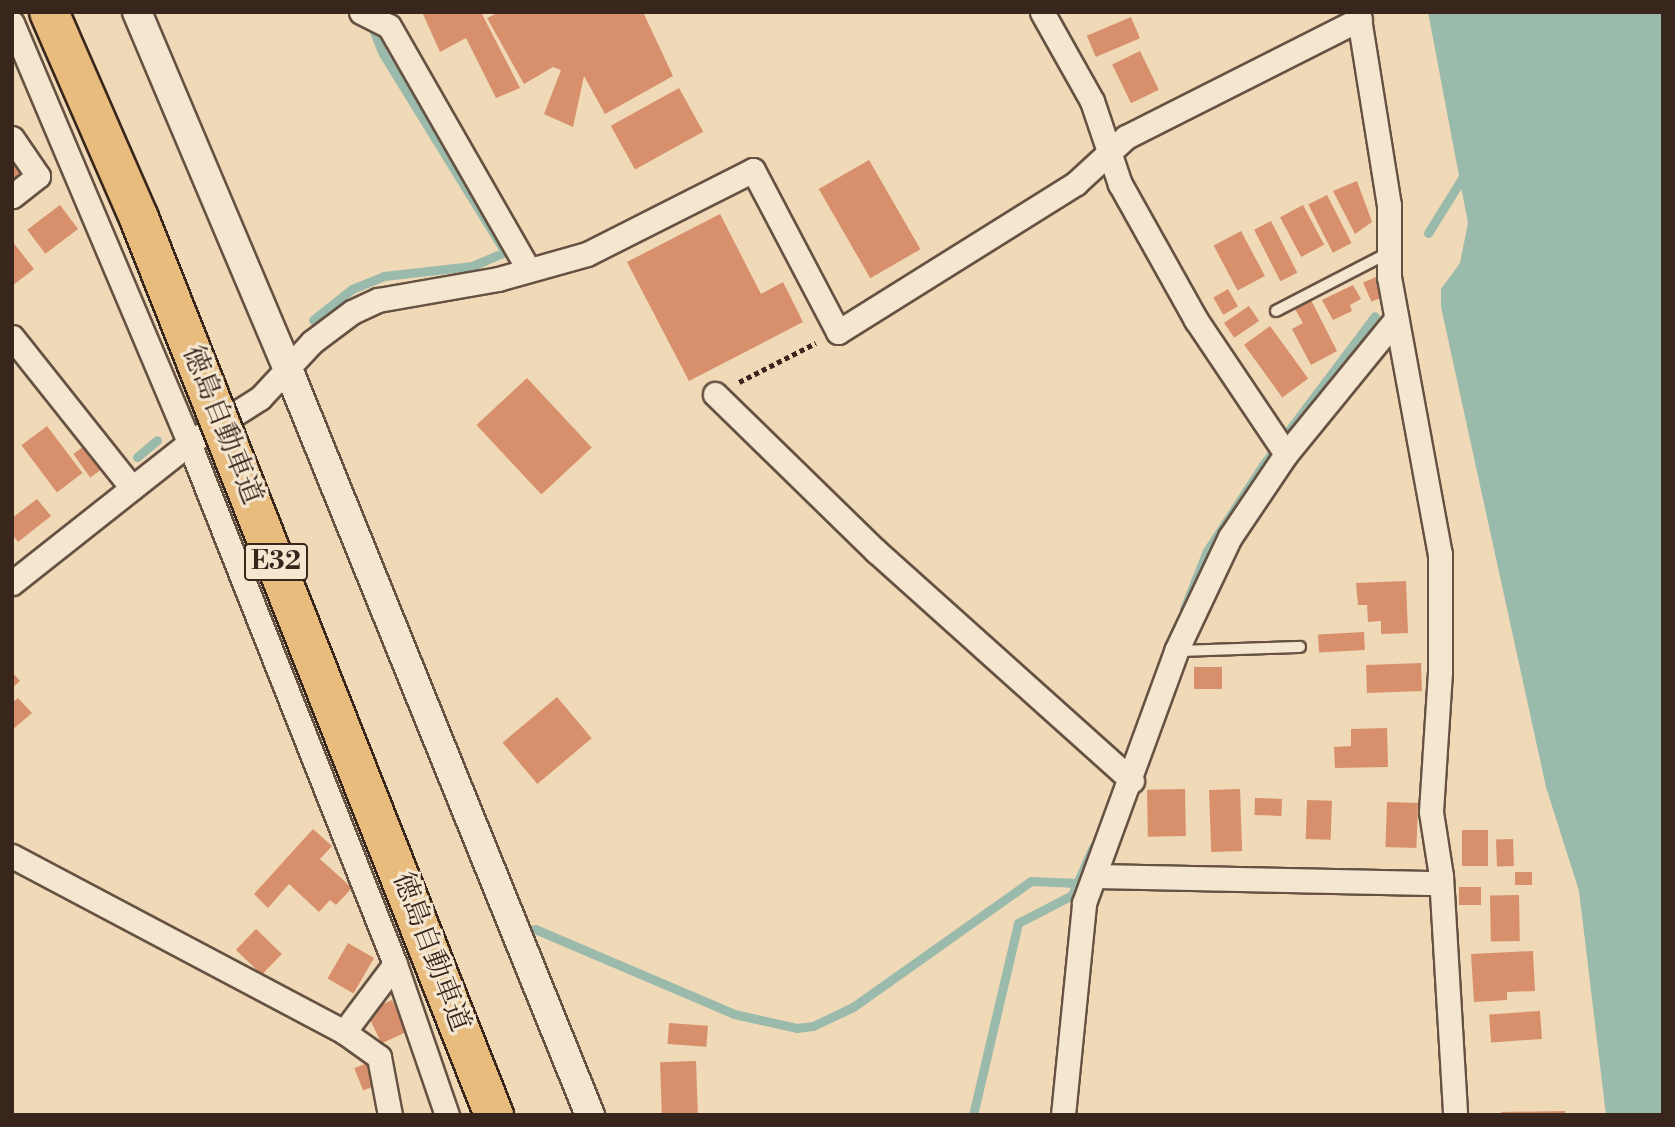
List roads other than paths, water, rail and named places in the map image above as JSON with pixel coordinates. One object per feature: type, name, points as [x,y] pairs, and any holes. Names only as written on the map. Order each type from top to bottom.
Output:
[{"type":"highway","name":"徳島自動車道","points":[[49,12],[144,231],[494,1115]]},
{"type":"street","points":[[137,12],[288,369],[590,1115]]},
{"type":"street","points":[[1042,12],[1092,101],[1120,184],[1196,320],[1280,446]]},
{"type":"street","points":[[367,15],[389,26],[529,270]]},
{"type":"street","points":[[12,583],[189,443],[260,398],[312,342],[352,312],[378,300],[529,270],[587,254],[753,170],[838,332],[1076,183],[1126,137],[1359,16],[1389,205],[1388,253],[1396,318],[1440,554],[1440,672],[1431,812],[1441,883],[1455,1115]]},
{"type":"street","points":[[12,23],[189,443],[395,964],[447,1115]]},
{"type":"street","points":[[12,138],[37,176],[12,196]]},
{"type":"street","points":[[1063,1115],[1079,935],[1124,774],[1176,651],[1230,537],[1280,446],[1396,318]]},
{"type":"street","points":[[12,337],[132,488]]},
{"type":"street","points":[[715,394],[876,551],[1124,774]]},
{"type":"street","points":[[12,856],[344,1032],[379,1057],[390,1115]]},
{"type":"street","points":[[1096,876],[1441,883]]},
{"type":"street","points":[[344,1032],[395,964]]},
{"type":"lane","points":[[1276,311],[1388,253]]},
{"type":"lane","points":[[1176,651],[1300,647]]},
{"type":"waterway","points":[[313,320],[352,289],[384,276],[472,266],[505,252],[383,54],[369,20]]},
{"type":"waterway","points":[[1428,233],[1466,172]]},
{"type":"waterway","points":[[1184,609],[1207,551],[1263,465],[1375,316]]},
{"type":"waterway","points":[[137,457],[157,440]]},
{"type":"waterway","points":[[973,1115],[1018,923],[1072,895],[1093,847]]},
{"type":"waterway","points":[[535,929],[734,1014],[797,1028],[813,1026],[853,1007],[1031,881],[1077,883]]}]
